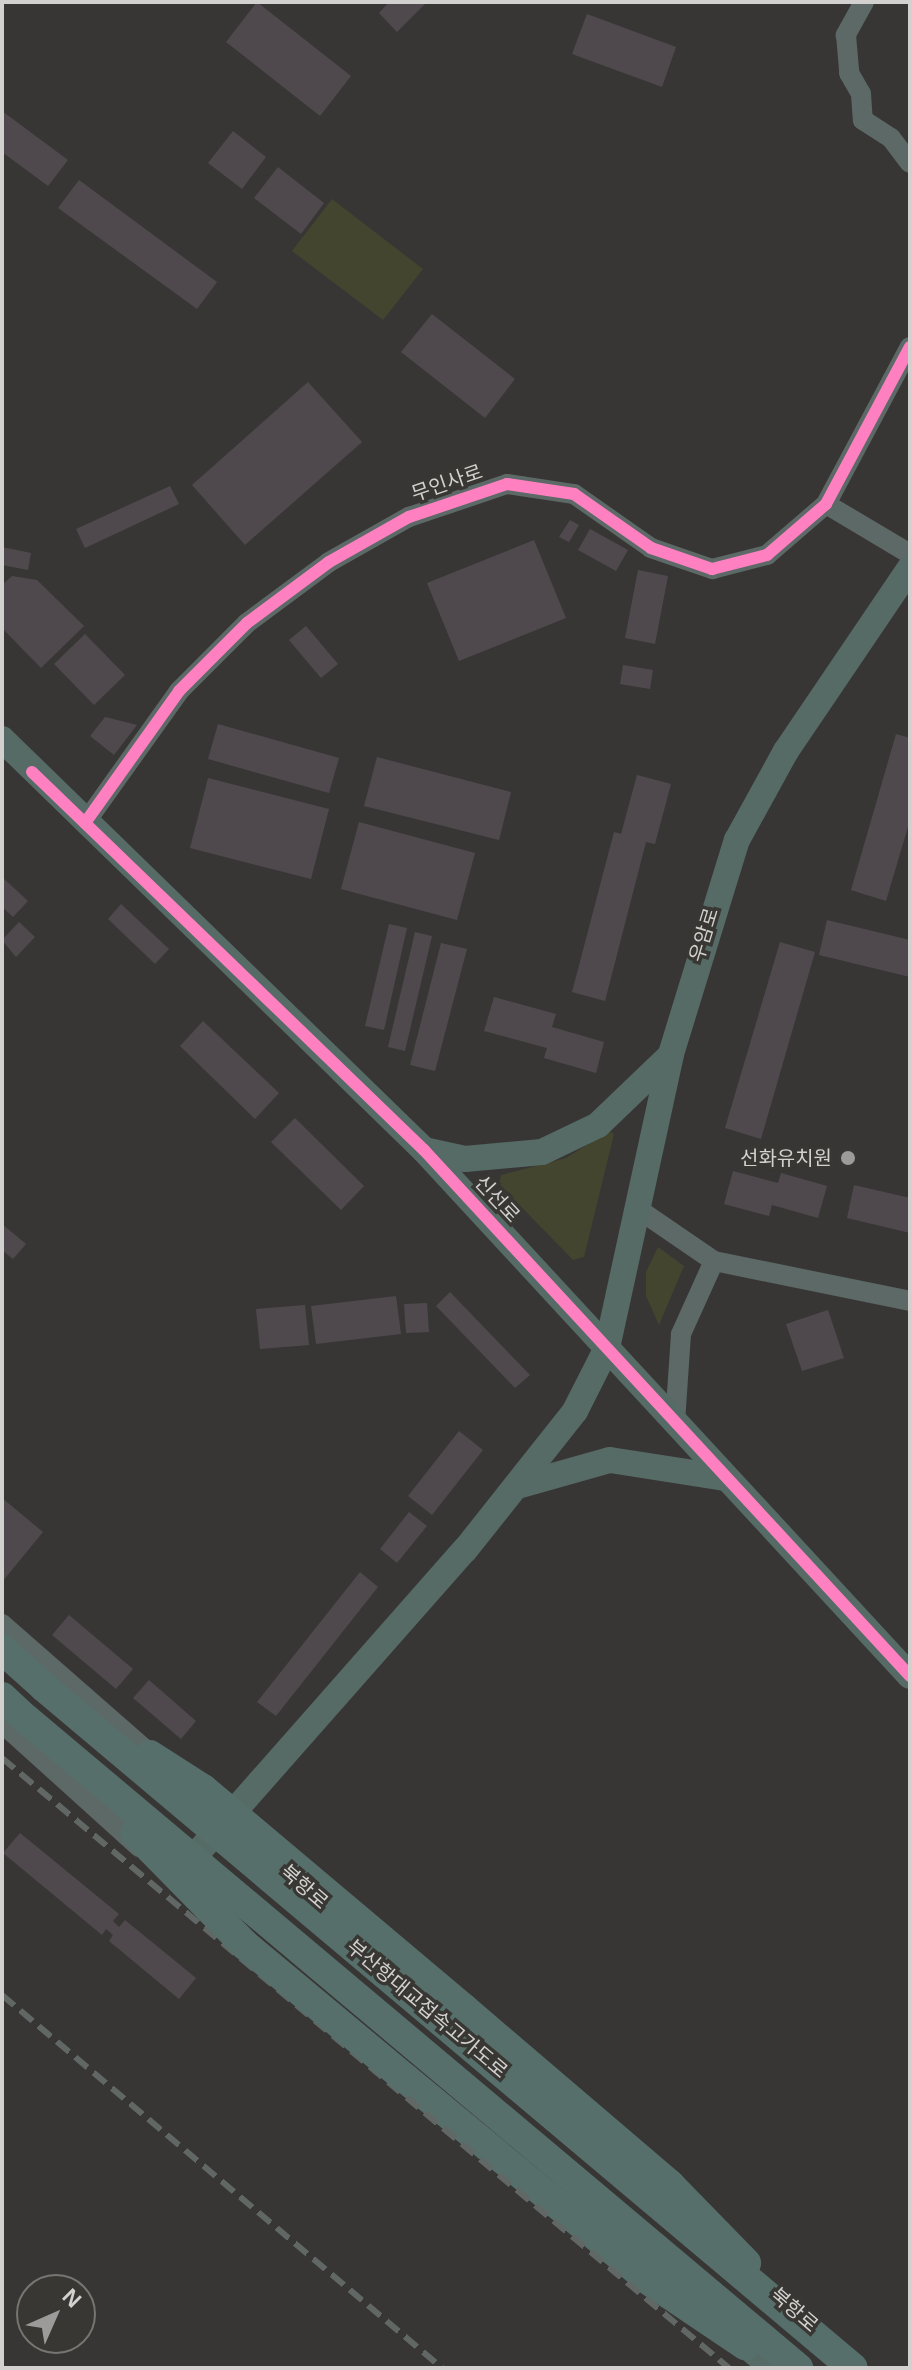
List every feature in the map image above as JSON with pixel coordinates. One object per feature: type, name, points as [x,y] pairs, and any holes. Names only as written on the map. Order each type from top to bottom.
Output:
[{"type":"highway","name":"부산항대교접속고가도로","points":[[2,1649],[853,2368]]},
{"type":"highway","points":[[44,1687],[203,1789],[670,2185],[781,2299]]},
{"type":"highway","name":"부산항대교접속고가도로","points":[[2,1697],[14,1721],[798,2368]]},
{"type":"highway","points":[[14,1721],[245,1945],[650,2281],[745,2345]]},
{"type":"main road","name":"우암로","points":[[176,1877],[517,1487],[575,1411],[607,1348],[671,1054],[737,840],[786,751],[910,568]]},
{"type":"main road","name":"신선로","points":[[2,737],[32,772],[424,1150],[910,1676]]},
{"type":"main road","points":[[424,1150],[465,1159],[542,1152],[598,1125],[639,1092],[671,1054]]},
{"type":"main road","points":[[517,1487],[557,1470],[610,1460],[725,1478]]},
{"type":"main road","name":"북항로","points":[[781,2299],[862,2368]]},
{"type":"main road","points":[[745,2345],[773,2368]]},
{"type":"street","points":[[864,2],[846,35],[849,73],[861,94],[863,120],[891,138],[910,163]]},
{"type":"street","name":"무인사로","points":[[85,823],[179,691],[247,623],[329,562],[409,517],[507,484],[574,494],[651,548],[712,569],[767,555],[826,504],[910,347]]},
{"type":"street","points":[[826,504],[910,554]]},
{"type":"street","points":[[638,1209],[714,1261],[910,1301]]},
{"type":"street","points":[[675,1422],[681,1334],[714,1261]]},
{"type":"street","name":"북항로","points":[[2,1624],[781,2299]]},
{"type":"street","points":[[14,1721],[176,1877],[745,2345]]},
{"type":"green space","points":[[332,199],[423,269],[383,320],[292,251]]},
{"type":"green space","points":[[609,1131],[614,1134],[584,1257],[573,1260],[499,1184],[501,1175],[566,1158]]},
{"type":"green space","points":[[658,1247],[684,1266],[659,1325],[646,1296],[646,1272]]},
{"type":"building","points":[[257,2],[351,76],[320,116],[226,42]]},
{"type":"building","points":[[389,2],[427,2],[397,32],[379,13]]},
{"type":"building","points":[[587,14],[676,47],[662,87],[572,54]]},
{"type":"building","points":[[2,111],[68,160],[48,186],[2,152]]},
{"type":"building","points":[[233,131],[266,157],[242,189],[208,163]]},
{"type":"building","points":[[278,167],[324,203],[301,234],[254,198]]},
{"type":"building","points":[[79,180],[217,282],[197,309],[58,208]]},
{"type":"building","points":[[432,314],[515,379],[485,418],[401,352]]},
{"type":"building","points":[[308,382],[362,442],[245,545],[192,485]]},
{"type":"building","points":[[170,486],[179,504],[85,548],[76,529]]},
{"type":"building","points":[[570,520],[579,525],[569,542],[559,537]]},
{"type":"building","points":[[590,529],[628,550],[616,571],[578,550]]},
{"type":"building","points":[[534,540],[566,618],[459,661],[427,583]]},
{"type":"building","points":[[2,547],[31,553],[28,570],[2,565]]},
{"type":"building","points":[[638,570],[668,576],[655,644],[625,638]]},
{"type":"building","points":[[12,576],[37,580],[84,626],[41,668],[2,628],[2,585]]},
{"type":"building","points":[[306,626],[338,664],[321,678],[289,640]]},
{"type":"building","points":[[85,634],[125,675],[94,705],[54,664]]},
{"type":"building","points":[[623,665],[653,670],[650,689],[620,684]]},
{"type":"building","points":[[105,717],[137,725],[114,755],[90,736]]},
{"type":"building","points":[[218,724],[339,758],[329,793],[208,759]]},
{"type":"building","points":[[896,734],[910,738],[910,820],[886,901],[851,890]]},
{"type":"building","points":[[377,757],[511,792],[499,840],[364,806]]},
{"type":"building","points":[[637,775],[671,784],[655,844],[646,842],[605,1001],[572,992],[614,832],[621,834]]},
{"type":"building","points":[[208,778],[329,809],[311,879],[190,848]]},
{"type":"building","points":[[359,822],[475,853],[457,920],[341,889]]},
{"type":"building","points":[[2,877],[28,901],[13,917],[2,907]]},
{"type":"building","points":[[121,904],[169,949],[155,964],[108,919]]},
{"type":"building","points":[[827,920],[910,940],[910,977],[819,955]]},
{"type":"building","points":[[19,922],[35,937],[16,957],[2,940]]},
{"type":"building","points":[[389,924],[407,928],[384,1030],[365,1026]]},
{"type":"building","points":[[415,932],[432,936],[405,1051],[388,1047]]},
{"type":"building","points":[[780,942],[815,952],[761,1139],[725,1128]]},
{"type":"building","points":[[441,943],[467,949],[435,1071],[410,1065]]},
{"type":"building","points":[[494,997],[556,1014],[552,1027],[604,1042],[596,1073],[544,1058],[547,1048],[484,1031]]},
{"type":"building","points":[[203,1021],[279,1093],[255,1119],[180,1046]]},
{"type":"building","points":[[295,1118],[364,1186],[341,1210],[271,1142]]},
{"type":"building","points":[[733,1171],[778,1183],[781,1173],[827,1186],[818,1218],[772,1205],[769,1216],[724,1204]]},
{"type":"building","points":[[854,1185],[910,1198],[910,1233],[847,1218]]},
{"type":"building","points":[[2,1224],[26,1244],[13,1259],[2,1250]]},
{"type":"building","points":[[450,1292],[530,1375],[515,1388],[436,1306]]},
{"type":"building","points":[[396,1296],[401,1334],[316,1344],[311,1306]]},
{"type":"building","points":[[427,1303],[429,1332],[406,1333],[404,1304]]},
{"type":"building","points":[[305,1305],[309,1345],[260,1349],[256,1309]]},
{"type":"building","points":[[828,1310],[844,1358],[802,1371],[786,1324]]},
{"type":"building","points":[[459,1431],[483,1450],[432,1515],[408,1496]]},
{"type":"building","points":[[2,1498],[43,1532],[2,1582]]},
{"type":"building","points":[[409,1512],[427,1526],[397,1563],[380,1549]]},
{"type":"building","points":[[360,1572],[378,1587],[276,1716],[257,1702]]},
{"type":"building","points":[[69,1615],[133,1669],[116,1689],[52,1635]]},
{"type":"building","points":[[149,1680],[196,1721],[181,1739],[133,1698]]},
{"type":"building","points":[[20,1833],[119,1914],[113,1921],[119,1927],[125,1920],[196,1978],[179,1999],[109,1941],[113,1935],[106,1929],[102,1935],[3,1853]]},
{"type":"railway","points":[[2,1758],[729,2368]]},
{"type":"railway","points":[[2,1995],[442,2368]]},
{"type":"cycle path","points":[[85,823],[179,691],[247,623],[329,562],[409,517],[507,484],[574,494],[651,548],[712,569],[767,555],[826,504],[910,347]]},
{"type":"cycle path","points":[[32,772],[424,1150],[910,1676]]},
{"type":"place","name":"선화유치원","points":[[848,1158]]}]
